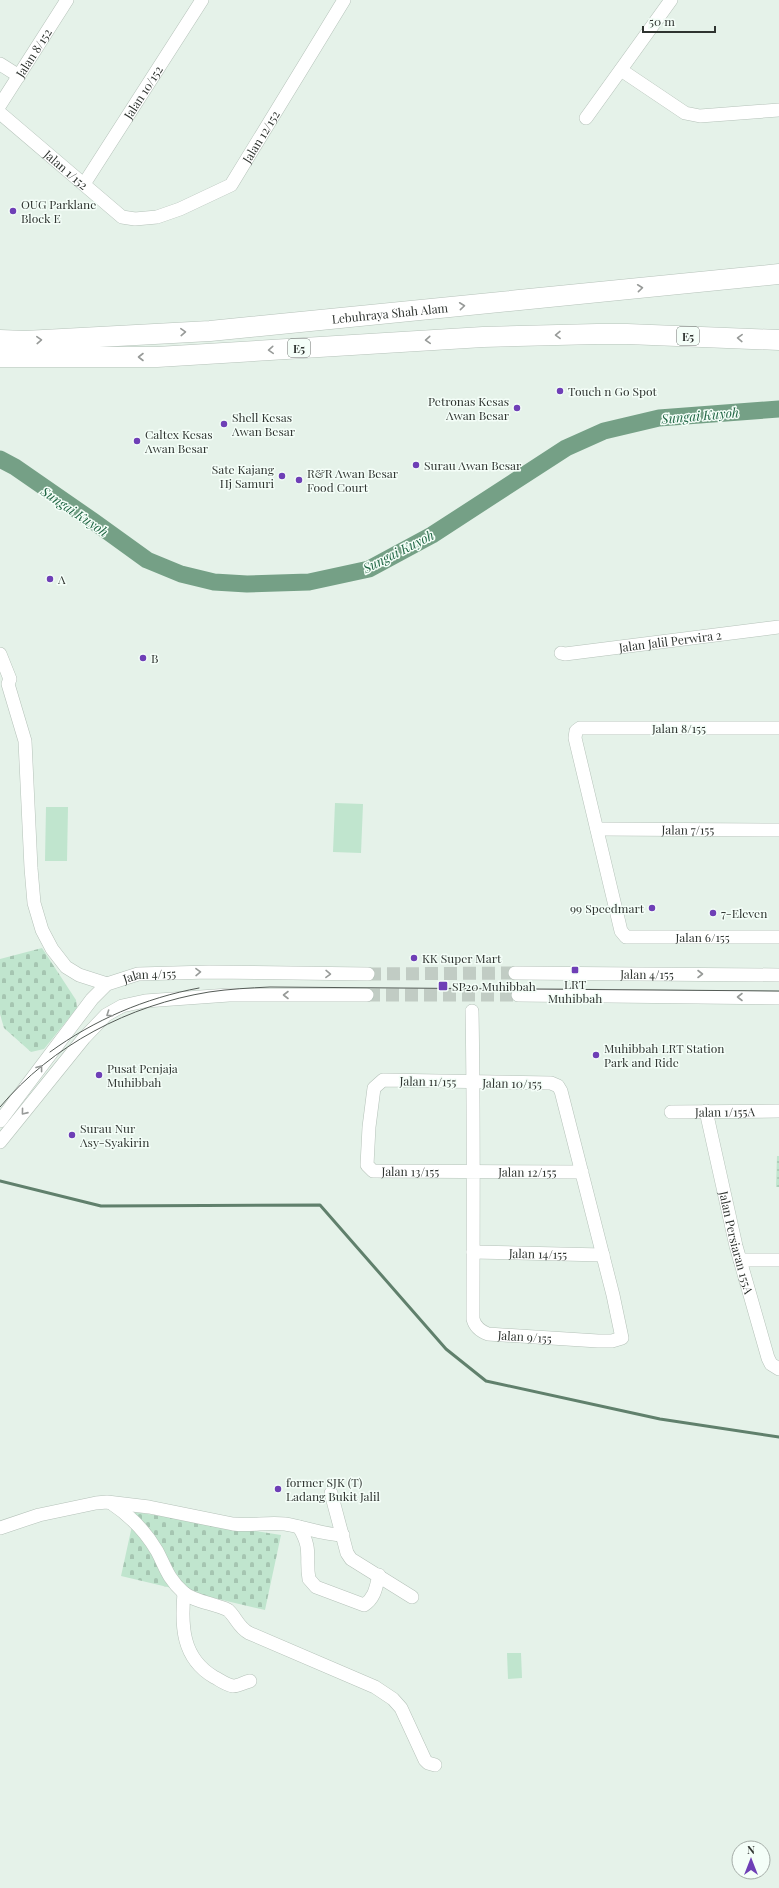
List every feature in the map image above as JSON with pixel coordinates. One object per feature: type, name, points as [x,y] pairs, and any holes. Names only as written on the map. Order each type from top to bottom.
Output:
[{"type":"highway","name":"Lebuhraya Shah Alam","points":[[0,340],[25,341],[210,331],[779,274]]},
{"type":"highway","name":"E5","points":[[0,357],[157,357],[483,337],[597,334],[779,340]]},
{"type":"street","name":"Jalan 8/152","points":[[0,105],[67,0]]},
{"type":"street","name":"Jalan 10/152","points":[[84,184],[202,0]]},
{"type":"street","name":"Jalan 12/152","points":[[135,219],[157,217],[180,209],[231,185],[344,0]]},
{"type":"street","points":[[586,118],[671,0]]},
{"type":"street","points":[[0,64],[19,76]]},
{"type":"street","points":[[621,70],[685,113],[700,116],[779,110]]},
{"type":"street","name":"Jalan 1/152","points":[[0,113],[122,217],[135,219]]},
{"type":"street","name":"Jalan Jalil Perwira 2","points":[[561,653],[565,654],[779,627]]},
{"type":"street","points":[[0,654],[5,677],[25,741],[34,903],[42,930],[52,949],[66,967],[80,975],[108,984]]},
{"type":"street","name":"Jalan 8/155","points":[[597,829],[575,738],[576,731],[580,728],[779,728]]},
{"type":"street","name":"Jalan 7/155","points":[[597,829],[779,830]]},
{"type":"street","name":"Jalan 6/155","points":[[597,829],[621,931],[626,937],[779,937]]},
{"type":"street","name":"Jalan 4/155","points":[[0,1121],[92,999],[108,984],[138,974],[209,972],[368,974]]},
{"type":"street","name":"Jalan 4/155","points":[[515,973],[779,975]]},
{"type":"street","name":"Jalan 4/155","points":[[0,1142],[84,1038],[106,1016],[122,1006],[146,1001],[229,995],[367,995]]},
{"type":"street","name":"Jalan 4/155","points":[[518,995],[779,998]]},
{"type":"street","name":"Jalan 9/155","points":[[472,1012],[473,1319],[477,1327],[484,1333],[590,1340],[619,1340],[622,1336],[564,1097],[558,1086],[551,1084]]},
{"type":"street","name":"Jalan 11/155","points":[[383,1080],[472,1082]]},
{"type":"street","name":"Jalan 13/155","points":[[383,1080],[377,1084],[372,1094],[368,1150],[369,1168],[373,1170],[473,1172]]},
{"type":"street","name":"Jalan 10/155","points":[[472,1082],[551,1084]]},
{"type":"street","name":"Jalan Persiaran 155A","points":[[706,1111],[740,1260],[768,1358],[772,1364],[779,1369]]},
{"type":"street","name":"Jalan 1/155A","points":[[671,1112],[779,1111]]},
{"type":"street","name":"Jalan 12/155","points":[[473,1172],[582,1172]]},
{"type":"street","name":"Jalan 14/155","points":[[473,1252],[603,1255]]},
{"type":"street","points":[[740,1260],[779,1260]]},
{"type":"street","points":[[331,1493],[347,1553],[351,1559],[379,1575],[412,1597]]},
{"type":"street","points":[[0,1528],[39,1515],[96,1503],[110,1503],[149,1507],[233,1524],[285,1524],[319,1533],[343,1535]]},
{"type":"street","points":[[110,1503],[122,1510],[148,1538],[157,1552],[164,1569],[173,1582],[184,1593],[228,1610],[233,1614],[242,1629],[249,1633],[375,1687],[393,1699],[401,1708],[425,1760],[428,1763],[435,1765]]},
{"type":"street","points":[[299,1528],[306,1541],[308,1549],[309,1579],[316,1587],[364,1605],[369,1602],[373,1596],[379,1575]]},
{"type":"street","points":[[184,1593],[182,1627],[195,1661],[203,1670],[229,1685],[235,1686],[250,1681]]},
{"type":"green space","points":[[335,803],[363,804],[361,853],[333,852]]},
{"type":"green space","points":[[46,807],[68,807],[67,861],[45,861]]},
{"type":"green space","points":[[42,948],[76,1000],[77,1008],[44,1049],[31,1052],[4,1028],[0,1014],[0,959]]},
{"type":"green space","points":[[777,1156],[779,1156],[779,1187],[776,1187]]},
{"type":"green space","points":[[135,1512],[281,1535],[265,1610],[121,1576]]},
{"type":"green space","points":[[507,1653],[521,1653],[522,1678],[508,1679]]},
{"type":"waterway","name":"Sungai Kuyoh","points":[[0,459],[15,467],[147,560],[181,574],[214,582],[247,584],[309,582],[369,569],[432,535],[566,448],[604,431],[659,418],[779,409]]},
{"type":"waterway","points":[[0,1181],[101,1206],[320,1205],[446,1349],[486,1381],[660,1419],[779,1437]]},
{"type":"tunnel","points":[[368,974],[515,973]]},
{"type":"tunnel","points":[[367,995],[518,995]]},
{"type":"tram line","points":[[0,1107],[43,1065],[94,1031],[121,1018],[150,1007],[179,998],[209,992],[270,987],[779,991]]},
{"type":"tram line","points":[[50,1052],[67,1040],[102,1020],[140,1004],[179,992],[199,988]]},
{"type":"place","name":"OUG Parklane Block E","points":[[13,211]]},
{"type":"place","name":"Touch n Go Spot","points":[[560,391]]},
{"type":"place","name":"Petronas Kesas Awan Besar","points":[[517,408]]},
{"type":"place","name":"Shell Kesas Awan Besar","points":[[224,424]]},
{"type":"place","name":"Caltex Kesas Awan Besar","points":[[137,441]]},
{"type":"place","name":"Surau Awan Besar","points":[[416,465]]},
{"type":"place","name":"Sate Kajang Hj Samuri","points":[[282,476]]},
{"type":"place","name":"R&R Awan Besar Food Court","points":[[299,480]]},
{"type":"place","name":"A","points":[[50,579]]},
{"type":"place","name":"B","points":[[143,658]]},
{"type":"place","name":"99 Speedmart","points":[[652,908]]},
{"type":"place","name":"7-Eleven","points":[[713,913]]},
{"type":"place","name":"KK Super Mart","points":[[414,958]]},
{"type":"place","name":"LRT Muhibbah","points":[[575,970]]},
{"type":"place","name":"SP20 Muhibbah","points":[[443,986]]},
{"type":"place","name":"Muhibbah LRT Station Park and Ride","points":[[596,1055]]},
{"type":"place","name":"Pusat Penjaja Muhibbah","points":[[99,1075]]},
{"type":"place","name":"Surau Nur Asy-Syakirin","points":[[72,1135]]},
{"type":"place","name":"former SJK (T) Ladang Bukit Jalil","points":[[278,1489]]}]
